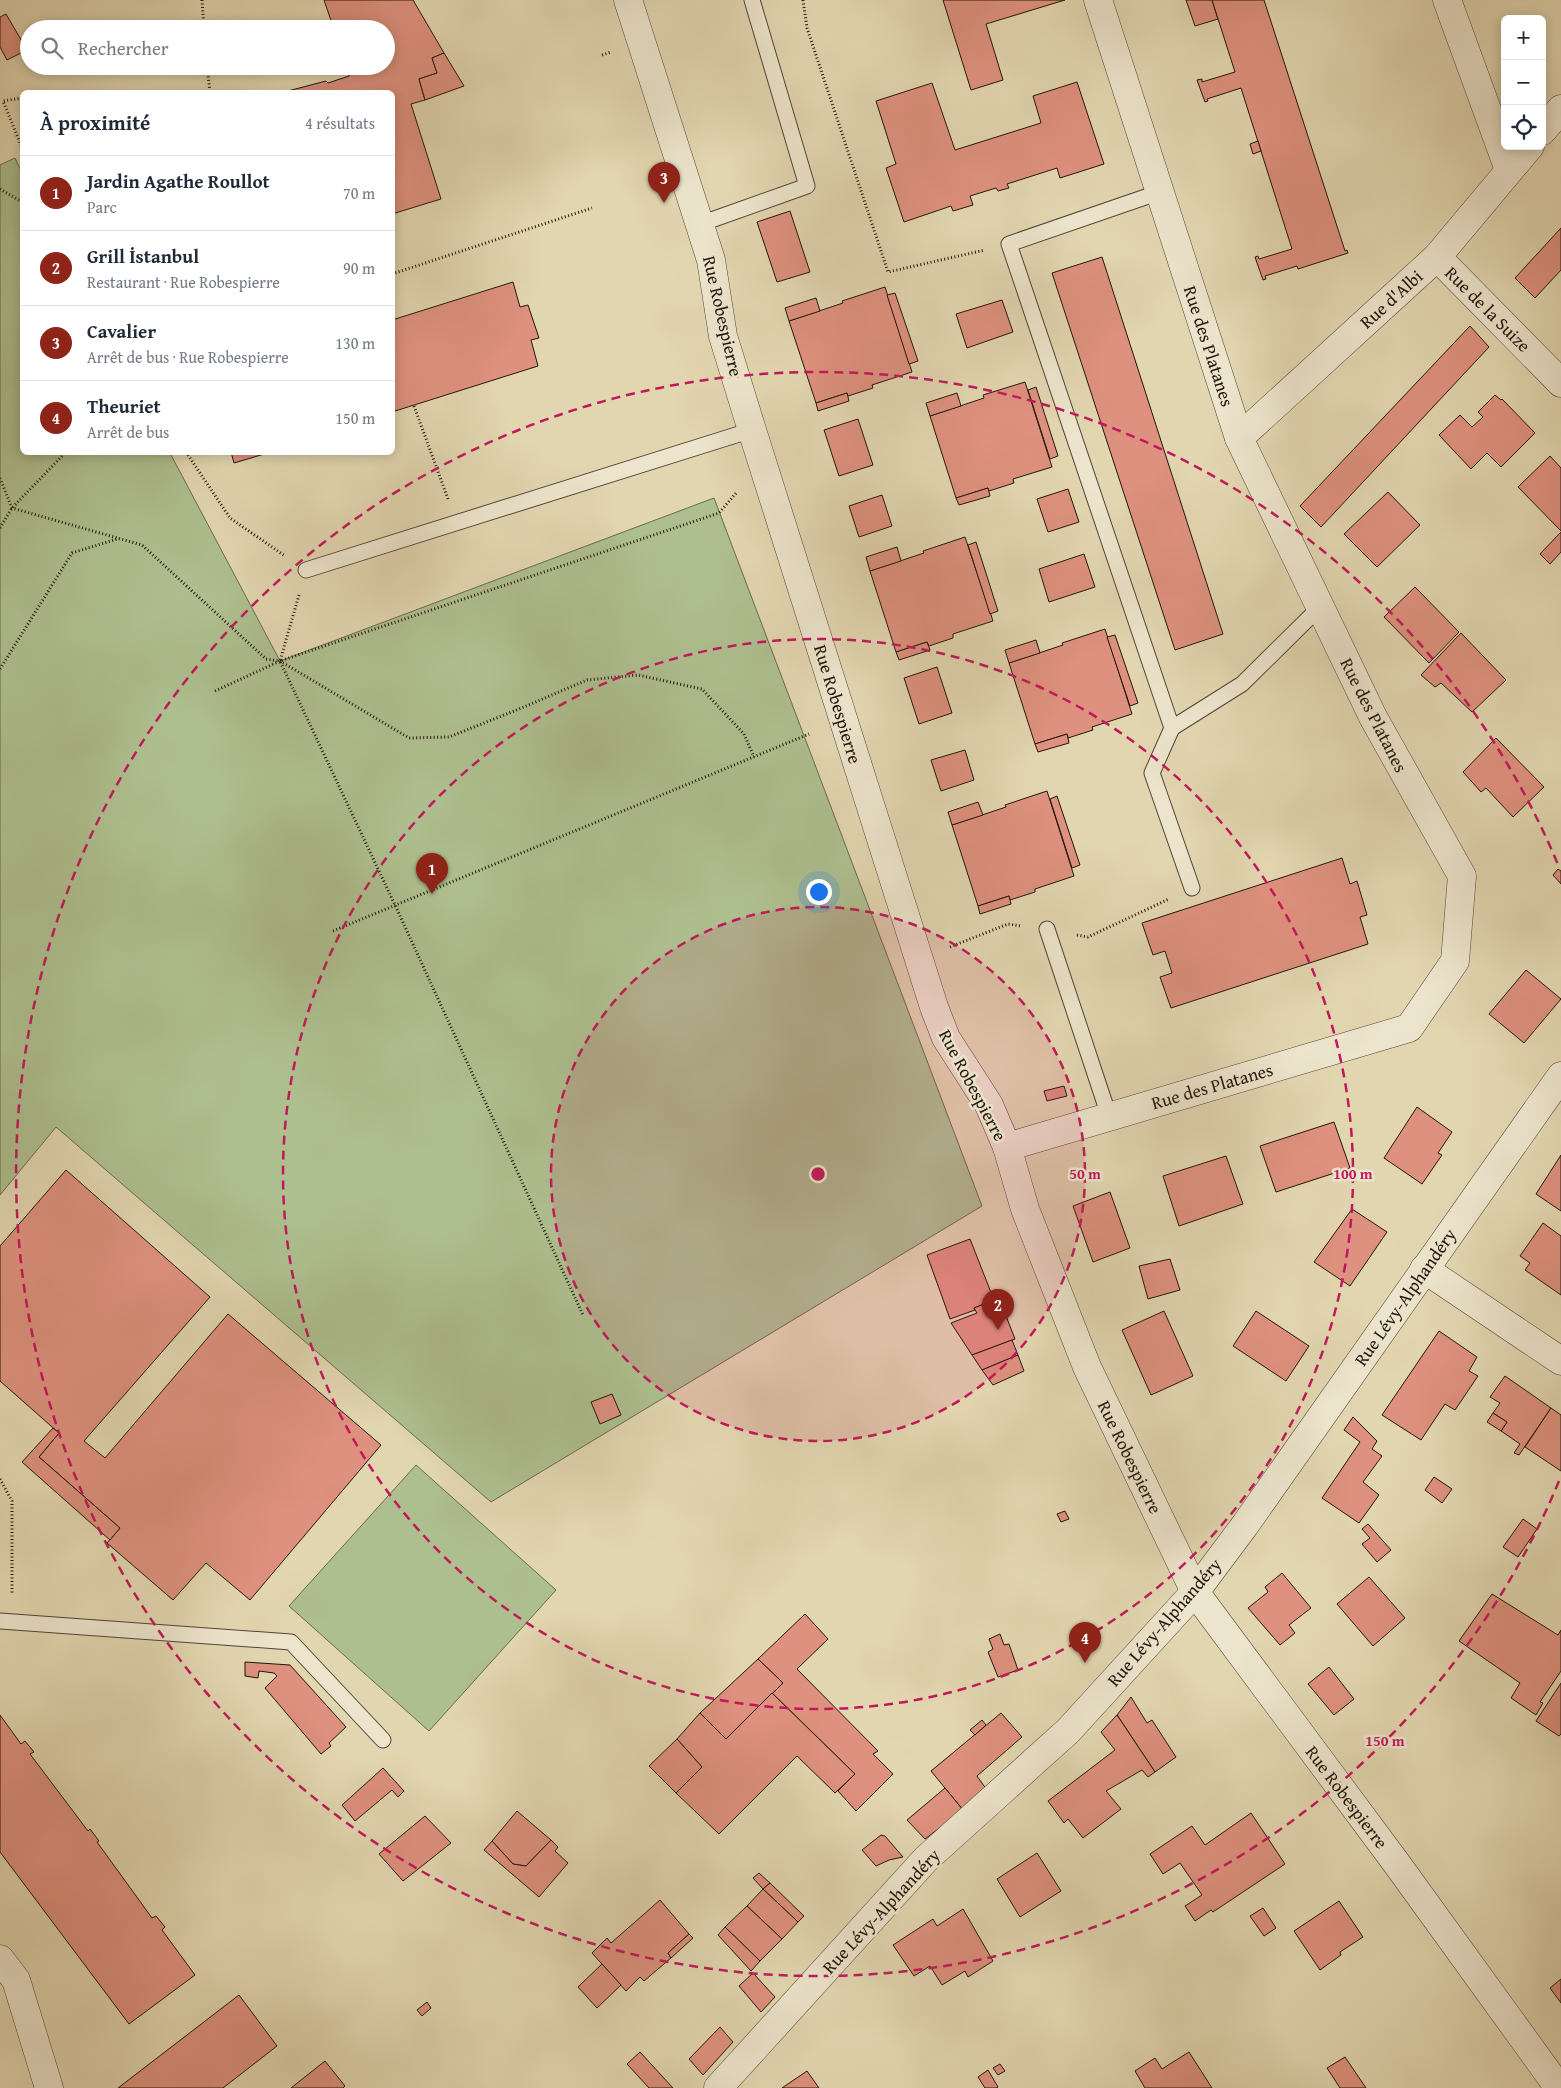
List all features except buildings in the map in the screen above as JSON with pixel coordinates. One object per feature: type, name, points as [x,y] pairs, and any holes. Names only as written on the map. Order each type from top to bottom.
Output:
[{"type":"street","name":"Rue Robespierre","points":[[628,0],[711,260],[723,336],[934,1007],[946,1038],[989,1105],[1007,1146],[1025,1209],[1087,1367],[1195,1592],[1398,1864],[1559,2088]]},
{"type":"street","name":"Rue des Platanes","points":[[1007,1146],[1409,1028],[1455,961],[1462,876],[1373,717],[1239,438],[1098,0]]},
{"type":"street","points":[[1447,0],[1510,170]]},
{"type":"street","points":[[1546,126],[1561,109]]},
{"type":"street","name":"Rue d'Albi","points":[[1239,438],[1437,257],[1527,150]]},
{"type":"street","name":"Rue de la Suize","points":[[1437,257],[1561,383]]},
{"type":"street","name":"Rue Lévy-Alphandéry","points":[[718,2088],[926,1860],[1068,1731],[1195,1592],[1245,1525],[1561,1076]]},
{"type":"street","points":[[1424,1269],[1561,1361]]},
{"type":"street","points":[[0,1959],[16,1980],[49,2088]]},
{"type":"lane","points":[[700,224],[807,186],[752,0]]},
{"type":"lane","points":[[1160,192],[1009,244],[1172,728]]},
{"type":"lane","points":[[306,570],[752,430]]},
{"type":"lane","points":[[1192,888],[1152,773],[1172,728],[1242,684],[1320,607]]},
{"type":"lane","points":[[1048,929],[1109,1116]]},
{"type":"lane","points":[[6,1622],[291,1642],[383,1740]]},
{"type":"path","points":[[202,0],[203,20]]},
{"type":"path","points":[[804,0],[808,28],[888,272],[1009,244]]},
{"type":"path","points":[[208,75],[210,90]]},
{"type":"path","points":[[20,98],[2,101],[20,143]]},
{"type":"path","points":[[0,189],[20,201]]},
{"type":"path","points":[[395,273],[592,208]]},
{"type":"path","points":[[414,406],[456,522]]},
{"type":"path","points":[[0,528],[12,508],[63,455]]},
{"type":"path","points":[[188,455],[230,518],[306,570],[280,661],[395,905],[583,1315]]},
{"type":"path","points":[[0,478],[12,508]]},
{"type":"path","points":[[215,690],[280,661],[719,513],[735,492]]},
{"type":"path","points":[[12,508],[142,545],[266,659],[280,661],[410,738],[449,737],[587,680],[638,675],[702,689],[744,734],[754,757]]},
{"type":"path","points":[[0,669],[72,553],[119,539]]},
{"type":"path","points":[[333,931],[809,734]]},
{"type":"path","points":[[0,1479],[12,1501],[6,1622]]},
{"type":"green space","points":[[15,158],[20,169],[20,455],[171,455],[280,661],[714,498],[982,1206],[491,1502],[56,1127],[0,1195],[0,165]]},
{"type":"green space","points":[[416,1465],[556,1590],[429,1731],[289,1606]]},
{"type":"place","name":"Cavalier","points":[[664,203]]},
{"type":"place","name":"Jardin Agathe Roullot","points":[[432,894]]},
{"type":"place","name":"Grill İstanbul","points":[[998,1330]]},
{"type":"place","name":"Theuriet","points":[[1085,1663]]}]
